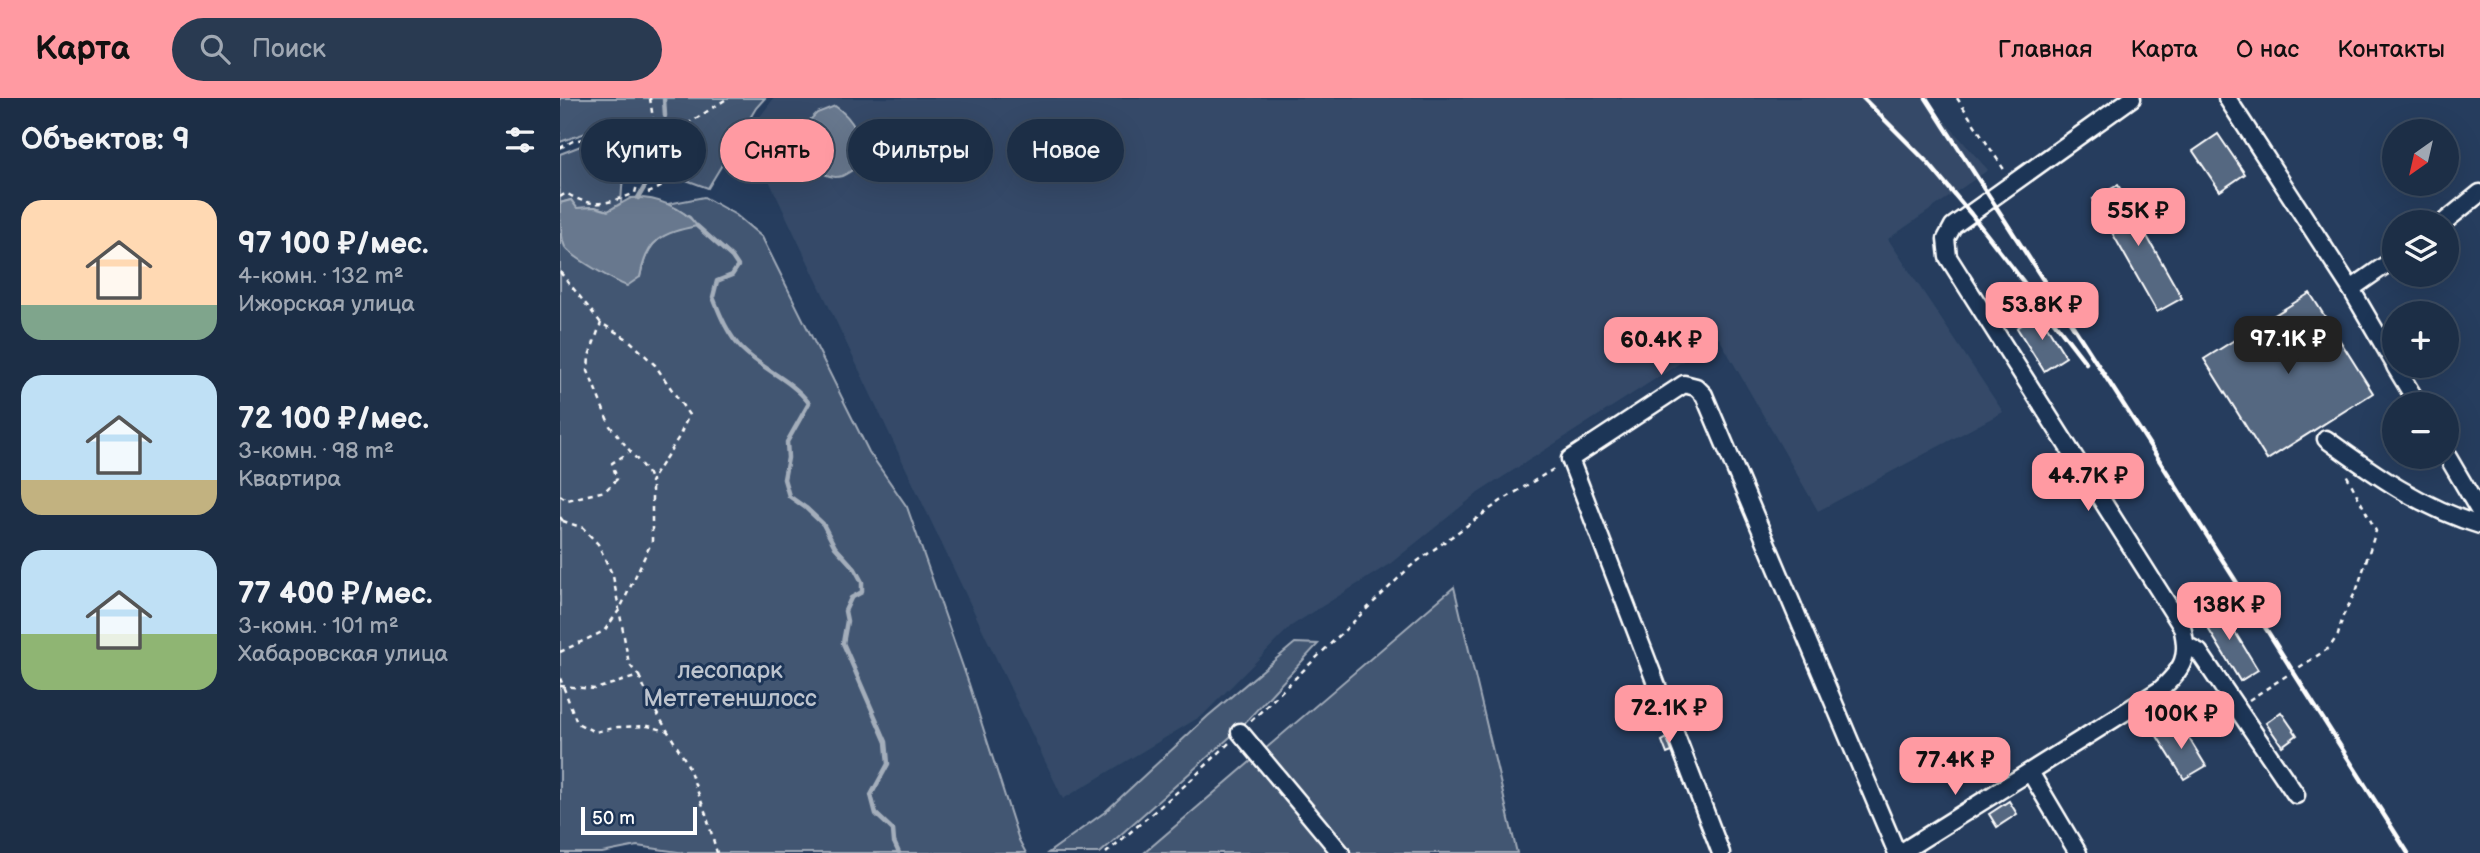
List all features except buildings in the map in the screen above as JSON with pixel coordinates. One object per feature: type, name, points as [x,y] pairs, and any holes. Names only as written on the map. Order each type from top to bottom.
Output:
[{"type":"street","points":[[1721,853],[1570,458],[1684,384],[1696,387],[1704,394],[1899,853],[2160,690],[2174,677],[2184,660],[2186,645],[2182,627],[1948,257],[1946,239],[1953,226],[2132,98]]},
{"type":"street","points":[[2227,98],[2351,289],[2382,343]]},
{"type":"street","points":[[2459,210],[2480,193]]},
{"type":"street","points":[[2351,289],[2382,267]]},
{"type":"street","points":[[2326,439],[2414,498],[2453,517],[2480,525]]},
{"type":"street","points":[[2455,469],[2480,512]]},
{"type":"street","points":[[2186,645],[2199,652],[2296,795]]},
{"type":"street","points":[[1241,732],[1340,853]]},
{"type":"street","points":[[2030,772],[2078,853]]},
{"type":"path","points":[[650,98],[653,119]]},
{"type":"path","points":[[695,119],[729,98]]},
{"type":"path","points":[[1957,98],[2013,184]]},
{"type":"path","points":[[560,148],[581,139]]},
{"type":"path","points":[[560,197],[566,193],[584,204],[612,202],[635,193],[638,182]]},
{"type":"path","points":[[648,193],[669,182]]},
{"type":"path","points":[[560,271],[601,323],[629,340],[655,365],[689,415],[652,480],[652,541],[620,610],[604,631],[560,652]]},
{"type":"path","points":[[601,323],[589,356],[587,371],[610,426],[647,472],[651,482],[652,480]]},
{"type":"path","points":[[560,495],[567,500],[604,491],[617,479],[612,463],[629,452]]},
{"type":"path","points":[[2237,707],[2329,648],[2338,635],[2376,531],[2344,472],[2351,457]]},
{"type":"path","points":[[1106,853],[1191,780],[1411,566],[1501,501],[1570,458]]},
{"type":"path","points":[[560,517],[562,522],[583,528],[598,544],[613,576],[629,664],[639,676],[653,707],[687,763],[717,853]]},
{"type":"path","points":[[561,686],[595,689],[639,676]]},
{"type":"path","points":[[560,678],[577,723],[595,732],[618,727],[648,726],[667,731]]},
{"type":"shaded area","points":[[774,98],[1924,98],[1988,170],[1888,239],[2003,412],[1818,511],[1719,338],[1478,493],[1391,563],[1291,626],[1203,715],[1063,799],[770,182],[834,182],[834,119],[758,119]]},
{"type":"shaded area","points":[[835,106],[848,119],[848,173],[845,175],[834,177],[834,119],[811,119],[817,113]]},
{"type":"shaded area","points":[[631,198],[667,204],[684,213],[697,226],[665,235],[658,240],[647,254],[640,277],[627,286],[604,275],[565,247],[561,232],[560,203],[571,200],[577,208],[595,207],[608,211]]},
{"type":"green space","points":[[560,98],[765,98],[749,119],[720,119],[720,168],[708,188],[692,182],[706,182],[706,119],[581,119],[581,135],[560,142]]},
{"type":"green space","points":[[581,146],[581,182],[622,182],[621,203],[608,211],[595,207],[577,208],[571,200],[560,203],[560,154]]},
{"type":"green space","name":"лесопарк Метгетеншлосс","points":[[704,197],[736,215],[762,237],[869,452],[907,507],[969,684],[1019,840],[1026,853],[685,853],[637,846],[602,853],[560,853],[560,233],[573,253],[592,266],[640,277],[647,254],[658,240],[674,231],[696,225],[690,217],[668,204]]},
{"type":"green space","points":[[1454,587],[1517,853],[1144,853]]},
{"type":"green space","points":[[1295,643],[1318,644],[1239,729],[1100,853],[1048,853],[1105,812],[1208,716]]},
{"type":"waterway","points":[[664,98],[665,116]]},
{"type":"waterway","points":[[638,198],[647,182]]},
{"type":"waterway","points":[[697,226],[732,257],[738,266],[732,275],[717,281],[713,297],[729,331],[750,356],[794,387],[809,403],[787,442],[788,458],[784,479],[789,496],[823,524],[835,547],[855,569],[862,582],[862,592],[851,598],[845,611],[847,621],[843,643],[886,742],[888,764],[871,795],[876,814],[893,830],[899,853]]},
{"type":"railway","points":[[1863,98],[1928,163],[1971,214],[2086,363]]},
{"type":"railway","points":[[1926,98],[2408,853]]}]
